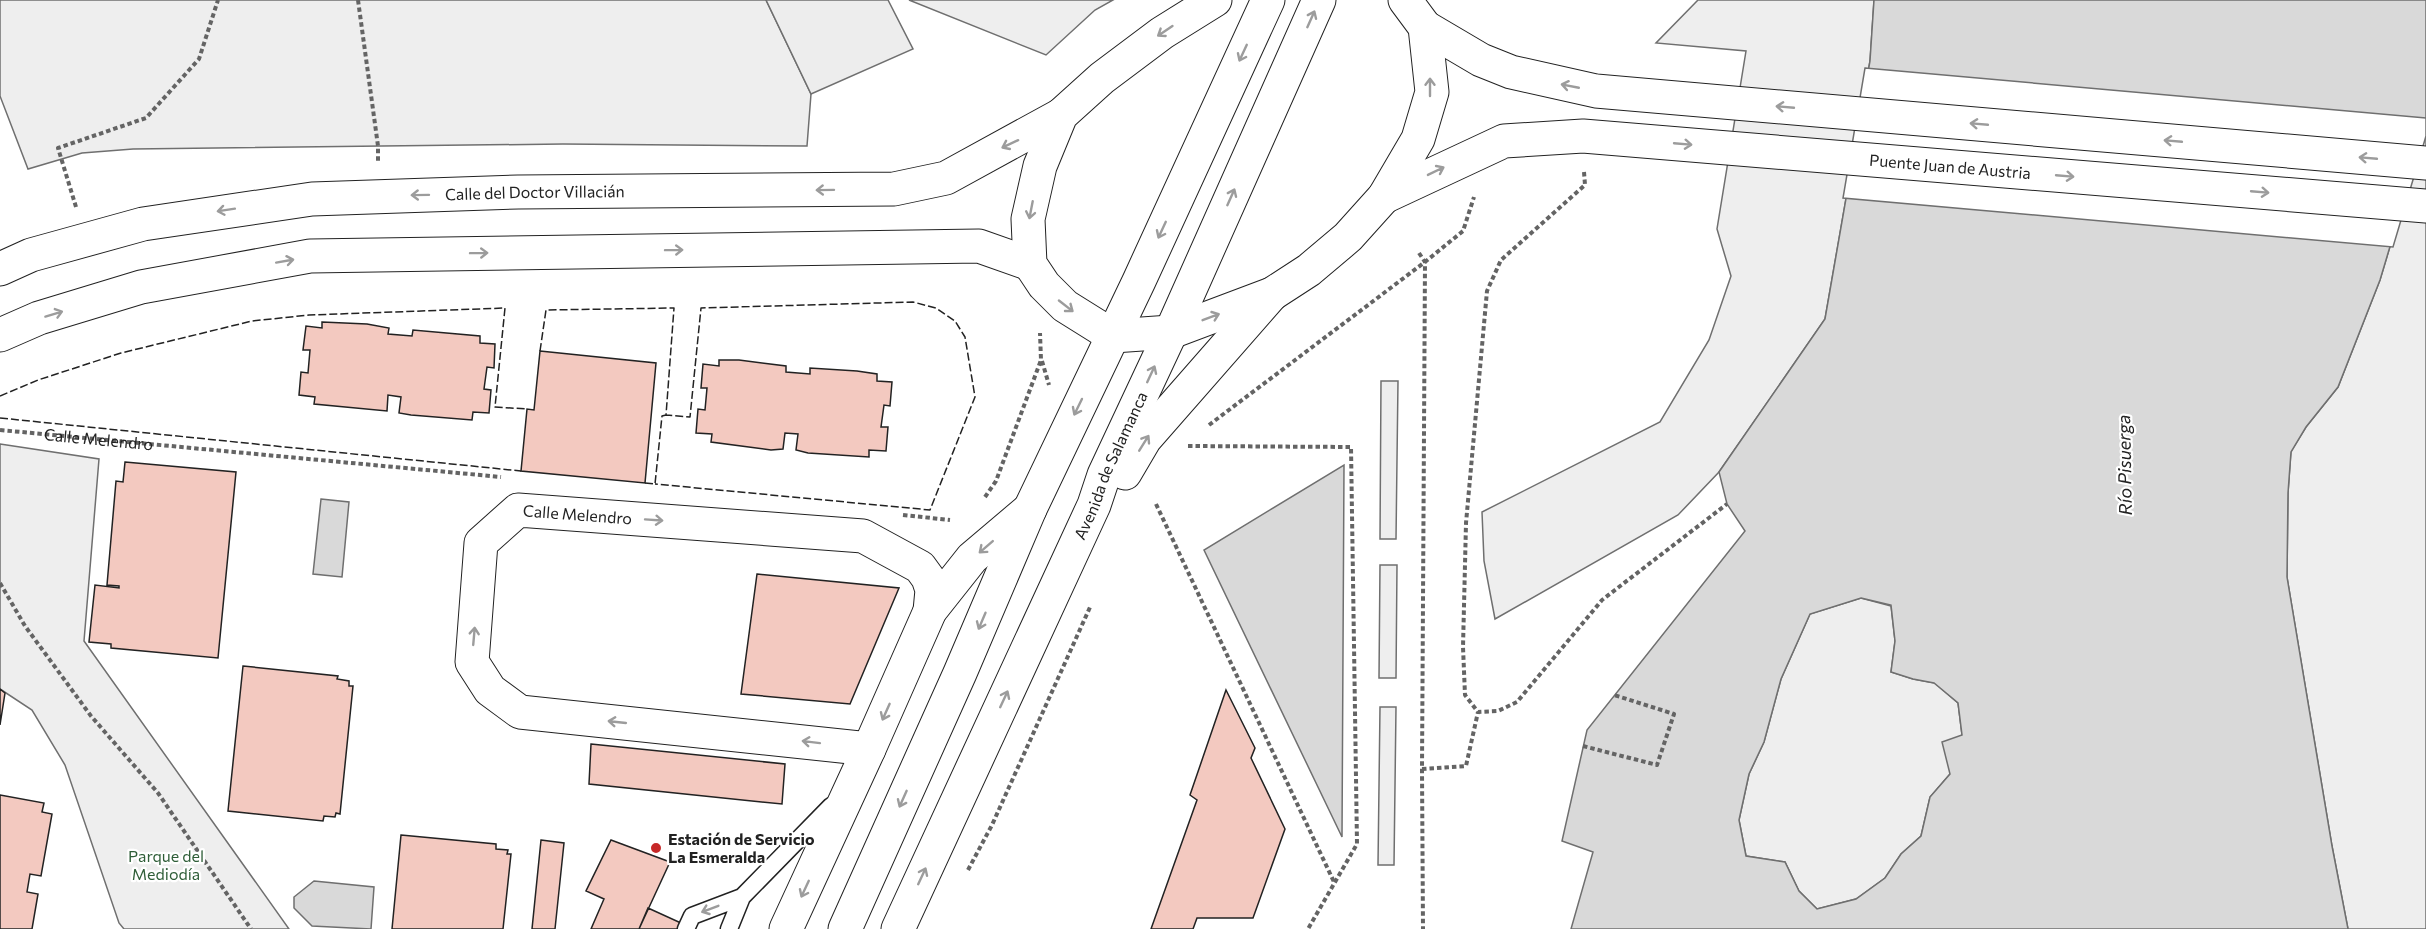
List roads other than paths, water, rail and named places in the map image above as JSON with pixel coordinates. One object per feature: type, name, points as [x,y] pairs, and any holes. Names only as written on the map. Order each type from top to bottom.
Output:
[{"type":"main road","points":[[1215,0],[1162,33],[1102,78],[1061,115],[1040,166],[1029,219],[1030,264],[1044,285],[1065,306],[1113,336],[1171,332],[1272,294],[1309,270],[1348,237],[1384,197],[1418,139],[1432,92],[1425,27]]},
{"type":"main road","points":[[844,929],[960,673],[1030,509],[1113,336],[1268,0]]},
{"type":"main road","name":"Avenida de Salamanca","points":[[898,929],[1094,505],[1104,475],[1171,332],[1319,0]]},
{"type":"main road","points":[[1405,0],[1425,27],[1481,60],[1511,72],[1596,91],[2426,163]]},
{"type":"main road","name":"Calle del Doctor Villacián","points":[[0,269],[31,255],[142,224],[312,199],[518,192],[894,189],[946,178],[1061,115]]},
{"type":"main road","name":"Puente Juan de Austria","points":[[1384,197],[1478,165],[1504,141],[1582,136],[2426,206]]},
{"type":"main road","points":[[0,335],[39,318],[141,287],[310,256],[979,246],[1030,264]]},
{"type":"main road","points":[[1094,505],[1118,483],[1146,439],[1272,294]]},
{"type":"main road","points":[[786,929],[930,611],[972,558],[1030,509]]},
{"type":"main road","name":"Calle Melendro","points":[[863,763],[520,712],[490,690],[472,662],[481,543],[518,510],[863,536],[920,567],[928,578],[932,590],[930,611]]},
{"type":"lane","points":[[729,929],[742,897],[814,826],[863,763]]},
{"type":"lane","points":[[686,929],[692,916],[742,897]]},
{"type":"water","name":"Río Pisuerga","points":[[1874,0],[2426,0],[2426,126],[2380,280],[2338,387],[2306,427],[2291,452],[2287,577],[2348,929],[1571,929],[1593,852],[1562,841],[1587,730],[1745,531],[1727,504],[1719,472],[1825,319],[1870,61]],"holes":[[[1861,598],[1891,605],[1895,641],[1891,672],[1934,683],[1958,703],[1962,735],[1942,742],[1950,774],[1930,797],[1921,836],[1901,854],[1885,878],[1856,899],[1817,909],[1799,891],[1785,862],[1746,856],[1739,820],[1749,774],[1764,742],[1781,679],[1810,614]]]},
{"type":"water","points":[[1344,465],[1342,837],[1204,550]]},
{"type":"water","points":[[321,499],[349,502],[342,577],[313,574]]},
{"type":"water","points":[[314,881],[374,887],[371,929],[312,926],[294,908],[294,897]]},
{"type":"place","name":"Estación de Servicio La Esmeralda","points":[[656,848]]},
{"type":"park label","name":"Parque del Mediodía","points":[[166,865]]}]
